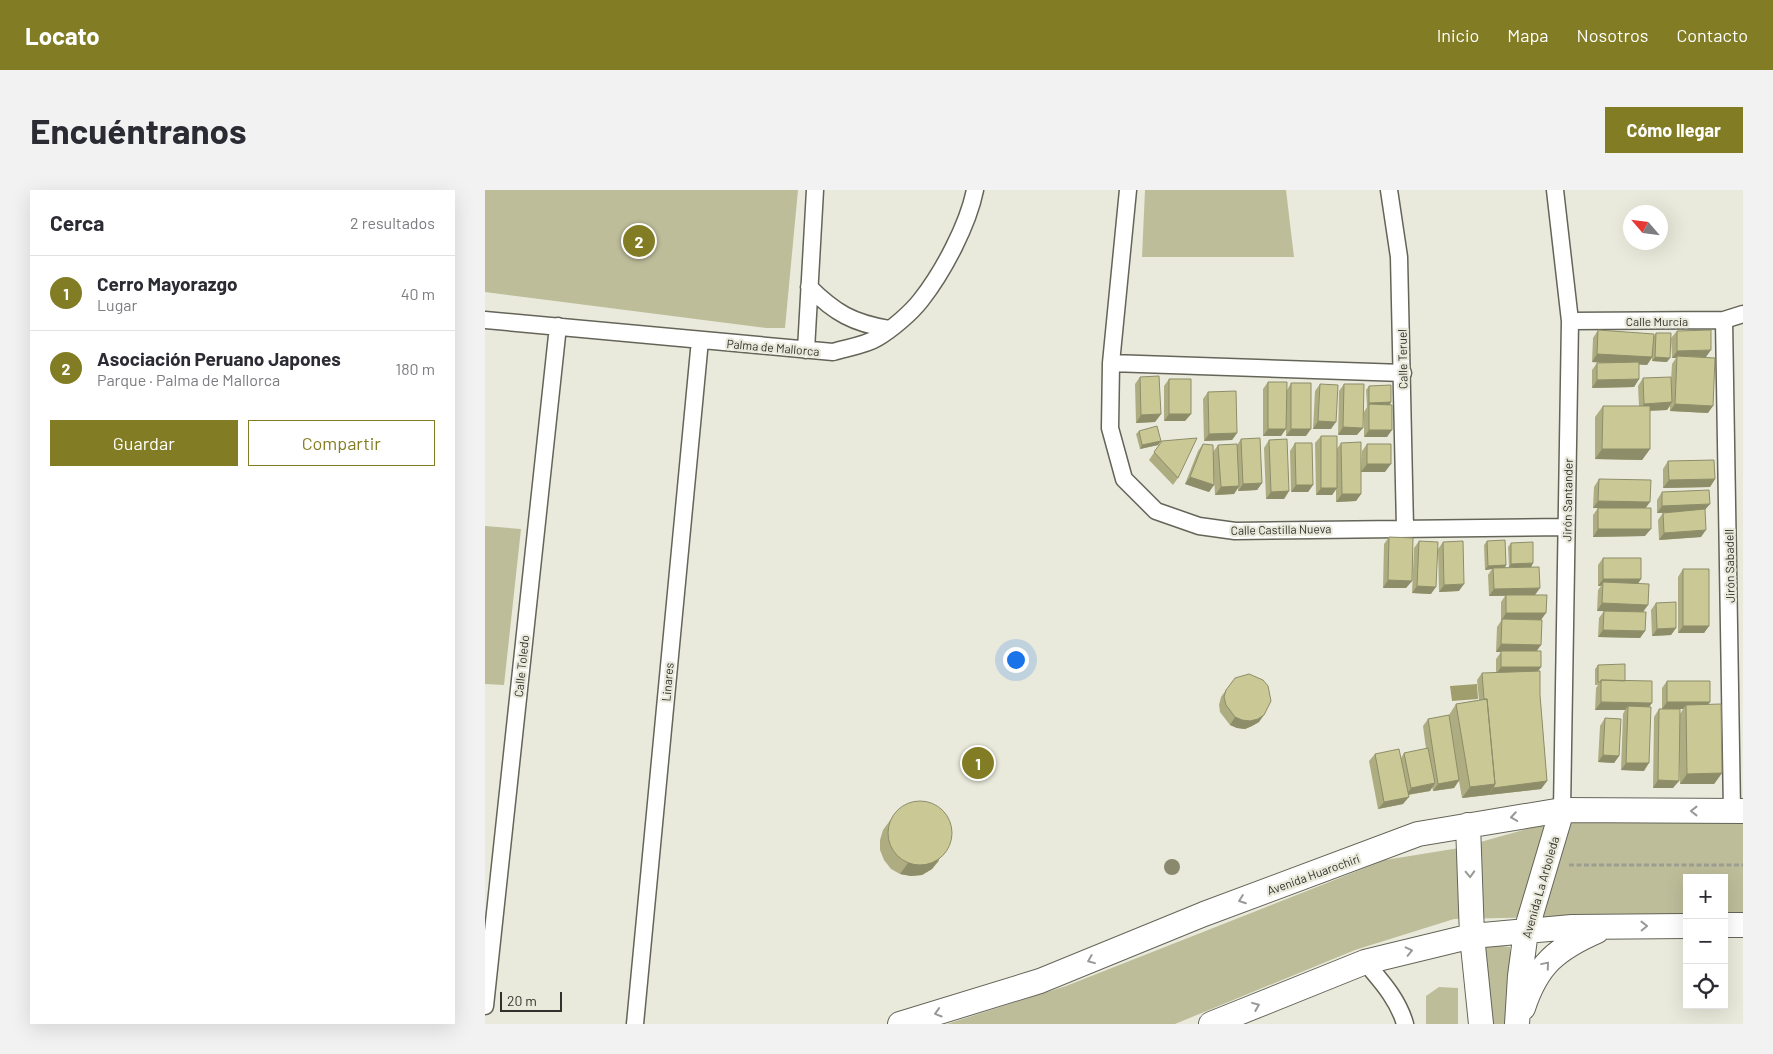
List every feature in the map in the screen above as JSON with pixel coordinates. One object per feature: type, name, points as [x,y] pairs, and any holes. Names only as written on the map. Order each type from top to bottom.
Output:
[{"type":"street","points":[[806,350],[815,190]]},
{"type":"street","name":"Palma de Mallorca","points":[[485,320],[833,352],[876,339],[920,301],[949,256],[972,203],[975,190]]},
{"type":"street","name":"Calle Castilla Nueva","points":[[1128,190],[1111,363],[1110,428],[1124,480],[1156,511],[1199,526],[1235,531],[1566,527]]},
{"type":"street","name":"Calle Teruel","points":[[1389,190],[1399,257],[1405,528]]},
{"type":"street","name":"Jirón Santander","points":[[1555,190],[1570,321],[1562,810]]},
{"type":"street","points":[[809,287],[835,311],[863,324],[889,329]]},
{"type":"street","name":"Calle Murcia","points":[[1570,321],[1724,320],[1743,314]]},
{"type":"street","name":"Jirón Sabadell","points":[[1724,320],[1737,639],[1738,811]]},
{"type":"street","name":"Calle Toledo","points":[[485,1006],[492,870],[559,326]]},
{"type":"street","name":"Linares","points":[[635,1024],[700,340]]},
{"type":"street","points":[[1111,363],[1403,373]]},
{"type":"street","name":"Avenida Huarochirí","points":[[900,1024],[1040,981],[1204,914],[1418,834],[1562,810],[1738,811]]},
{"type":"street","name":"Avenida La Arboleda","points":[[1518,1024],[1520,976],[1526,931],[1562,810]]},
{"type":"street","points":[[1468,825],[1472,936],[1481,1024]]},
{"type":"street","points":[[1728,925],[1743,925]]},
{"type":"street","points":[[1211,1024],[1365,962],[1472,936],[1606,927],[1683,926]]},
{"type":"street","points":[[1518,1024],[1529,989],[1541,970],[1557,952],[1574,941],[1606,927]]},
{"type":"street","points":[[1365,962],[1386,986],[1402,1011],[1405,1024]]},
{"type":"path","points":[[1546,865],[1743,865]]},
{"type":"green space","points":[[485,190],[798,190],[785,328],[766,328],[485,292]]},
{"type":"green space","points":[[1145,190],[1286,190],[1294,257],[1142,257]]},
{"type":"green space","points":[[485,526],[521,529],[504,685],[485,684]]},
{"type":"green space","points":[[1653,819],[1743,819],[1743,913],[1728,913],[1728,874],[1683,874],[1683,914],[1454,919],[1355,950],[1175,1024],[947,1024],[1066,986],[1385,860],[1459,848],[1545,824]]},
{"type":"green space","points":[[1484,944],[1510,947],[1510,1024],[1492,1024]]},
{"type":"green space","points":[[1439,987],[1458,988],[1458,1024],[1426,1024],[1426,996]]},
{"type":"shaded area","points":[[1477,684],[1478,699],[1452,701],[1450,686]]},
{"type":"building","points":[[1598,330],[1654,334],[1652,357],[1597,354]]},
{"type":"building","points":[[1711,330],[1711,350],[1677,351],[1677,331]]},
{"type":"building","points":[[1656,333],[1671,333],[1670,358],[1655,357]]},
{"type":"building","points":[[1677,356],[1715,358],[1713,406],[1675,404]]},
{"type":"building","points":[[1639,362],[1639,379],[1597,380],[1597,363]]},
{"type":"building","points":[[1159,376],[1161,414],[1141,415],[1140,377]]},
{"type":"building","points":[[1671,377],[1672,402],[1644,404],[1643,378]]},
{"type":"building","points":[[1169,379],[1191,379],[1191,414],[1169,414]]},
{"type":"building","points":[[1268,382],[1287,382],[1286,429],[1268,429]]},
{"type":"building","points":[[1291,383],[1311,383],[1311,429],[1291,429]]},
{"type":"building","points":[[1320,384],[1338,385],[1336,422],[1318,421]]},
{"type":"building","points":[[1344,384],[1364,384],[1363,428],[1343,427]]},
{"type":"building","points":[[1391,385],[1391,402],[1369,403],[1369,386]]},
{"type":"building","points":[[1236,391],[1237,433],[1209,434],[1208,392]]},
{"type":"building","points":[[1369,404],[1392,405],[1392,430],[1369,430]]},
{"type":"building","points":[[1603,406],[1650,406],[1650,449],[1602,449]]},
{"type":"building","points":[[1157,426],[1161,441],[1142,445],[1139,431]]},
{"type":"building","points":[[1321,436],[1337,436],[1337,488],[1321,488]]},
{"type":"building","points":[[1197,438],[1178,478],[1154,452],[1162,441]]},
{"type":"building","points":[[1260,438],[1262,483],[1243,484],[1241,439]]},
{"type":"building","points":[[1287,439],[1289,491],[1271,492],[1269,440]]},
{"type":"building","points":[[1361,442],[1361,494],[1342,494],[1341,443]]},
{"type":"building","points":[[1295,443],[1312,443],[1313,485],[1296,485]]},
{"type":"building","points":[[1203,444],[1213,445],[1214,485],[1190,477]]},
{"type":"building","points":[[1237,444],[1239,486],[1221,487],[1218,445]]},
{"type":"building","points":[[1367,444],[1391,444],[1391,464],[1367,464]]},
{"type":"building","points":[[1714,460],[1715,479],[1669,480],[1668,461]]},
{"type":"building","points":[[1599,479],[1651,480],[1650,502],[1598,501]]},
{"type":"building","points":[[1709,490],[1710,504],[1662,506],[1662,492]]},
{"type":"building","points":[[1598,508],[1651,508],[1651,529],[1598,529]]},
{"type":"building","points":[[1705,509],[1706,530],[1664,533],[1663,513]]},
{"type":"building","points":[[1389,537],[1413,538],[1412,581],[1388,580]]},
{"type":"building","points":[[1505,540],[1506,565],[1488,566],[1487,541]]},
{"type":"building","points":[[1419,541],[1438,542],[1436,587],[1417,586]]},
{"type":"building","points":[[1463,541],[1464,584],[1444,585],[1443,542]]},
{"type":"building","points":[[1533,542],[1533,563],[1511,564],[1511,543]]},
{"type":"building","points":[[1603,558],[1641,558],[1641,579],[1603,579]]},
{"type":"building","points":[[1539,567],[1540,588],[1494,589],[1493,568]]},
{"type":"building","points":[[1683,569],[1709,569],[1709,626],[1683,626]]},
{"type":"building","points":[[1603,582],[1649,584],[1648,605],[1602,603]]},
{"type":"building","points":[[1506,595],[1547,595],[1546,613],[1506,613]]},
{"type":"building","points":[[1676,602],[1676,628],[1657,629],[1656,603]]},
{"type":"building","points":[[1604,611],[1646,612],[1645,631],[1603,630]]},
{"type":"building","points":[[1502,619],[1542,620],[1541,645],[1501,644]]},
{"type":"building","points":[[1501,651],[1541,651],[1541,667],[1501,667]]},
{"type":"building","points":[[1625,664],[1625,681],[1601,680],[1601,682],[1598,682],[1598,665]]},
{"type":"building","points":[[1540,671],[1540,695],[1547,781],[1493,788],[1495,784],[1487,699],[1484,699],[1482,673]]},
{"type":"building","points":[[1249,674],[1263,680],[1268,686],[1271,701],[1264,715],[1250,721],[1235,717],[1226,705],[1224,697],[1226,690],[1235,678]]},
{"type":"building","points":[[1601,680],[1652,681],[1652,703],[1601,702]]},
{"type":"building","points":[[1667,681],[1710,681],[1710,702],[1667,702]]},
{"type":"building","points":[[1487,699],[1495,784],[1470,787],[1456,704]]},
{"type":"building","points":[[1721,704],[1722,773],[1687,774],[1686,705]]},
{"type":"building","points":[[1628,706],[1651,707],[1649,763],[1626,763]]},
{"type":"building","points":[[1659,709],[1680,709],[1679,781],[1658,780]]},
{"type":"building","points":[[1449,715],[1459,780],[1438,784],[1428,719]]},
{"type":"building","points":[[1605,718],[1621,719],[1619,756],[1603,755]]},
{"type":"building","points":[[1428,748],[1435,783],[1411,788],[1404,753]]},
{"type":"building","points":[[1399,749],[1409,797],[1384,802],[1375,754]]},
{"type":"building","points":[[920,801],[938,807],[946,815],[952,833],[946,851],[938,859],[920,865],[902,859],[894,851],[888,833],[894,815],[902,807]]},
{"type":"place","name":"Asociación Peruano Japones","points":[[639,241]]},
{"type":"place","name":"Cerro Mayorazgo","points":[[978,763]]}]
